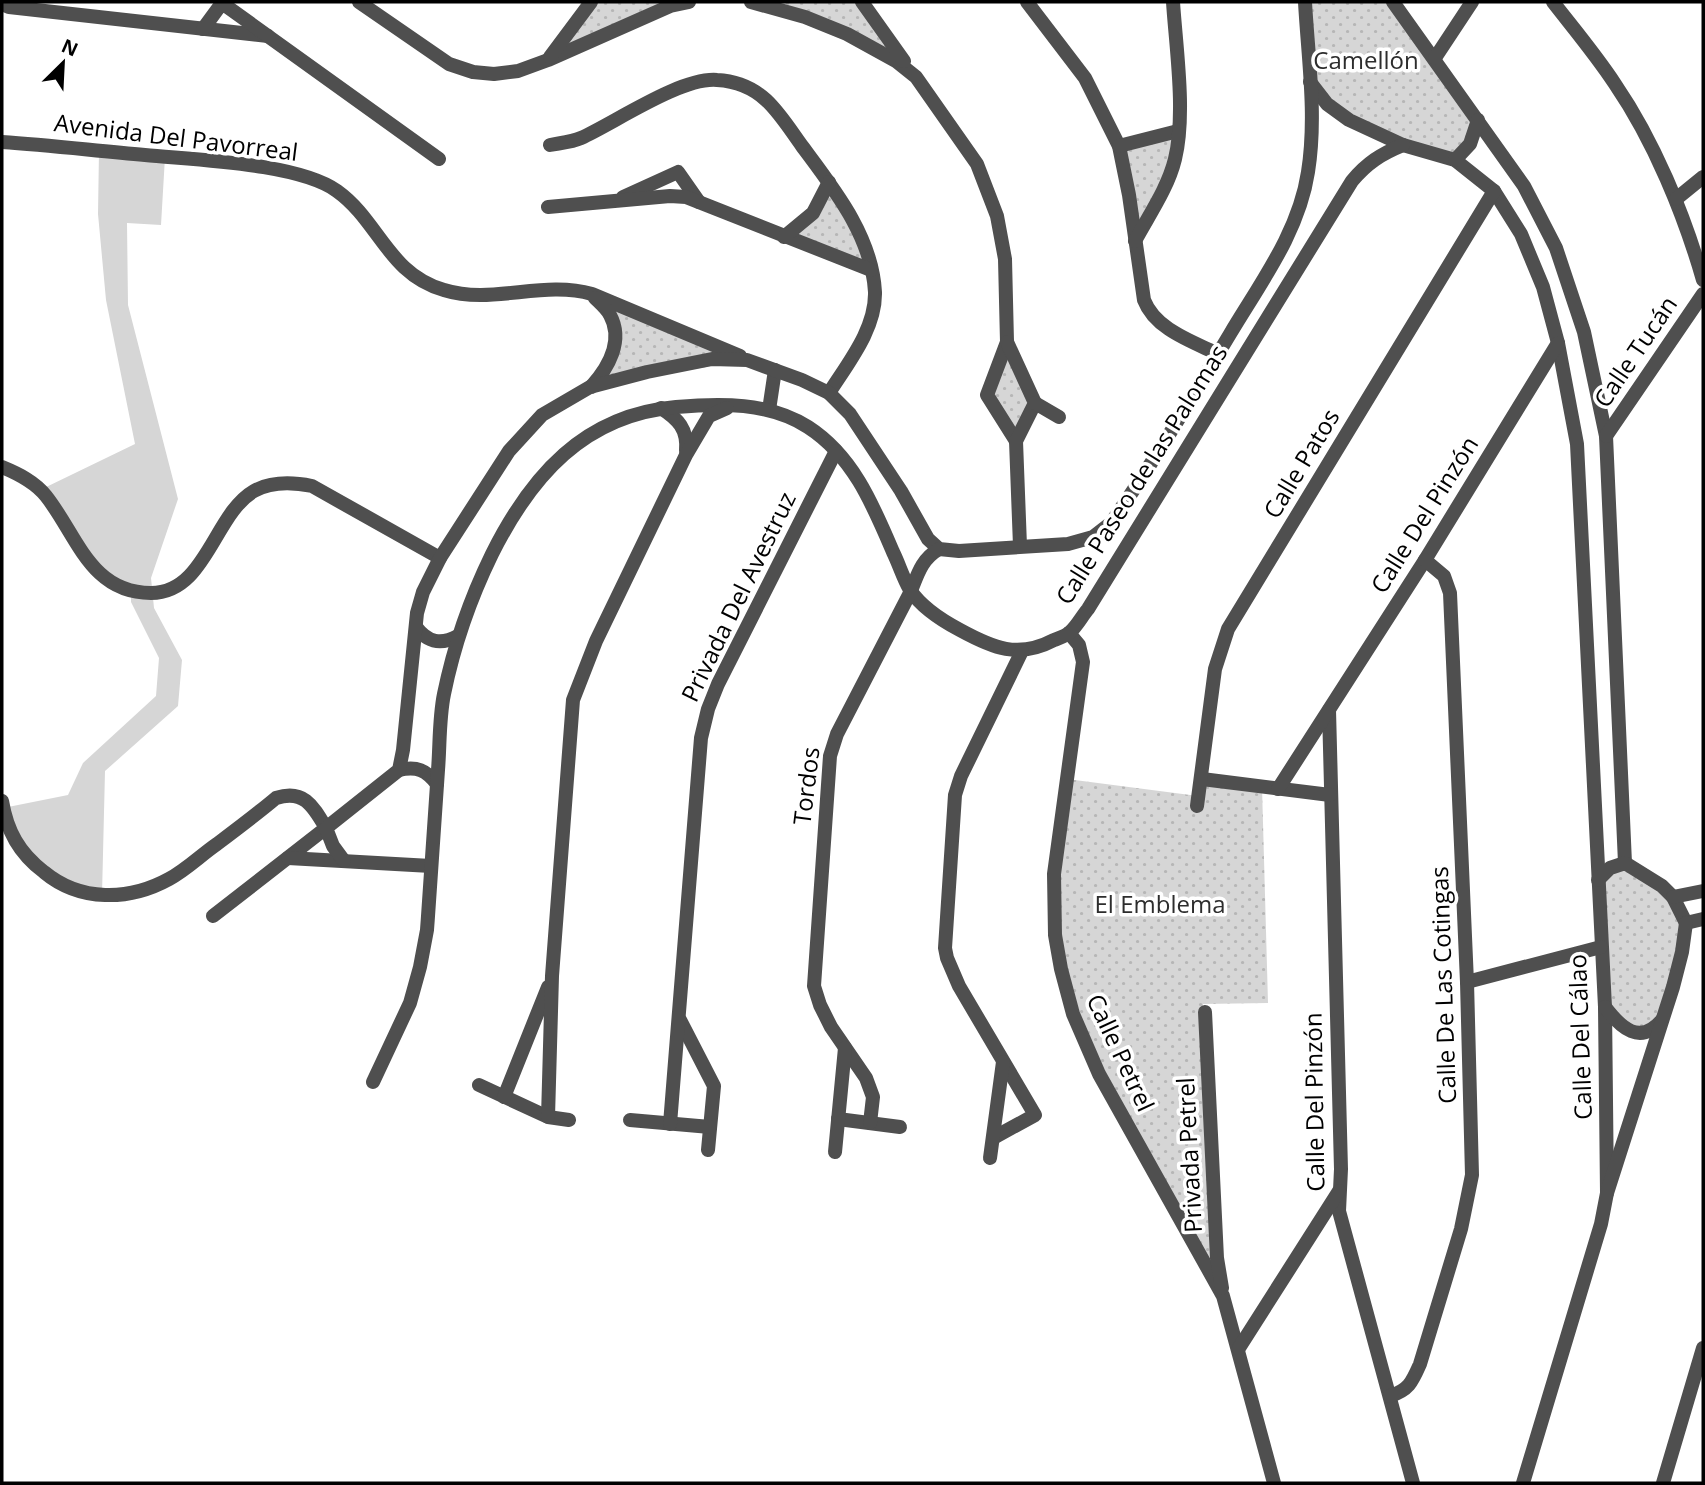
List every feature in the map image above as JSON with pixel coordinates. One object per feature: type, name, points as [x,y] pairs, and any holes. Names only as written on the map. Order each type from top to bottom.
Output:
[{"type":"street","points":[[359,2],[449,64],[472,72],[494,74],[518,71],[548,60],[670,6],[689,2]]},
{"type":"street","points":[[548,60],[591,2]]},
{"type":"street","points":[[751,2],[805,17],[847,34],[878,49],[916,77]]},
{"type":"street","points":[[862,2],[977,164],[990,195],[1005,259],[1007,342],[987,395],[1016,441]]},
{"type":"street","points":[[1027,2],[1086,78],[1119,146],[1144,300],[1149,312],[1159,323],[1218,354]]},
{"type":"street","points":[[1135,241],[1168,180],[1175,158],[1179,111],[1173,2]]},
{"type":"street","name":"Calle Paseo de las Palomas","points":[[939,549],[959,551],[1068,544],[1093,537],[1111,523],[1290,234],[1301,205],[1308,172],[1311,130],[1305,2]]},
{"type":"street","points":[[1393,2],[1524,187],[1556,248],[1584,332],[1606,436],[1625,863]]},
{"type":"street","points":[[1435,58],[1472,2]]},
{"type":"street","points":[[1553,2],[1615,84],[1676,199],[1703,280]]},
{"type":"street","points":[[203,29],[222,3],[439,159]]},
{"type":"street","points":[[2,4],[270,37]]},
{"type":"street","points":[[550,145],[578,140],[689,84],[714,79],[732,82],[750,89],[766,100],[829,182],[859,234],[871,270],[875,293],[868,327],[829,393]]},
{"type":"street","points":[[1310,82],[1327,104],[1349,120],[1403,145],[1455,160],[1494,191],[1521,234],[1543,287],[1558,343],[1577,444],[1598,880]]},
{"type":"street","points":[[1455,160],[1470,144],[1478,120]]},
{"type":"street","points":[[1119,146],[1178,131]]},
{"type":"street","name":"Avenida Del Pavorreal","points":[[2,142],[203,160],[290,172],[317,180],[338,191],[405,270],[424,283],[445,291],[468,295],[574,289],[592,294],[747,360]]},
{"type":"street","name":"Calle Paseo de las Palomas","points":[[1022,652],[1069,633],[1088,609],[1352,181],[1380,154],[1403,145]]},
{"type":"street","points":[[611,202],[678,172],[699,202]]},
{"type":"street","points":[[1676,199],[1703,177]]},
{"type":"street","points":[[784,237],[813,213],[829,182]]},
{"type":"street","name":"Calle Patos","points":[[1197,806],[1215,669],[1228,629],[1494,191]]},
{"type":"street","points":[[548,207],[686,197],[871,270]]},
{"type":"street","points":[[590,387],[609,364],[615,335],[610,315],[592,294]]},
{"type":"street","name":"Calle Tucán","points":[[1606,436],[1703,294]]},
{"type":"street","points":[[1007,342],[1035,403],[1059,417]]},
{"type":"street","name":"Calle Del Pinzón","points":[[1278,789],[1425,560],[1558,343]]},
{"type":"street","points":[[399,770],[416,627],[423,592],[440,558],[498,467],[522,435],[542,415],[590,387],[712,359],[747,360],[802,380],[829,393],[850,414],[901,491],[928,539],[939,549]]},
{"type":"street","points":[[769,410],[775,370]]},
{"type":"street","points":[[1020,546],[1016,441],[1035,403]]},
{"type":"street","points":[[373,1082],[410,1003],[420,967],[427,930],[443,697],[458,636],[477,585],[497,544],[518,506],[536,482],[557,460],[598,429],[624,418],[661,408],[692,405],[735,406],[769,410],[798,421],[836,451],[869,496],[911,591],[931,613],[991,646],[1022,652],[961,776],[955,795],[945,948],[952,972],[1035,1115],[993,1138]]},
{"type":"street","points":[[548,1117],[552,976],[573,700],[596,641],[686,456],[709,416],[735,406]]},
{"type":"street","points":[[661,408],[680,421],[687,438],[686,456]]},
{"type":"street","name":"Privada Del Avestruz","points":[[670,1124],[701,738],[708,709],[718,684],[836,451]]},
{"type":"street","points":[[2,467],[18,473],[46,496],[91,566],[110,581],[131,590],[152,593],[173,588],[194,572],[239,505],[253,491],[273,484],[292,482],[312,486],[440,558]]},
{"type":"street","name":"Tordos","points":[[870,1123],[873,1097],[866,1078],[825,1016],[814,986],[830,756],[837,734],[911,591],[926,556],[939,549]]},
{"type":"street","name":"Calle De Las Cotingas","points":[[1390,1396],[1404,1392],[1420,1364],[1469,1197],[1473,1153],[1450,593],[1444,576],[1425,560]]},
{"type":"street","points":[[416,627],[422,635],[436,642],[442,643],[458,636]]},
{"type":"street","name":"Calle Petrel","points":[[1069,633],[1079,645],[1083,662],[1054,874],[1055,935],[1061,969],[1073,1014],[1099,1073],[1223,1296],[1239,1348]]},
{"type":"street","name":"Calle Del Pinzón","points":[[1329,710],[1339,1211],[1413,1483]]},
{"type":"street","points":[[213,916],[399,770],[419,768],[429,774],[437,784]]},
{"type":"street","points":[[1202,779],[1330,795]]},
{"type":"street","points":[[2,800],[10,833],[33,863],[51,879],[90,895],[141,891],[170,878],[276,799],[288,794],[297,795],[307,801],[344,861]]},
{"type":"street","points":[[288,858],[431,866]]},
{"type":"street","points":[[1598,880],[1610,868],[1625,863]]},
{"type":"street","points":[[1625,863],[1662,886],[1673,897],[1686,923],[1703,919]]},
{"type":"street","name":"Calle Del Cálao","points":[[1598,880],[1605,1007],[1607,1193]]},
{"type":"street","points":[[1673,897],[1703,891]]},
{"type":"street","name":"Calle Del Cálao","points":[[1523,1483],[1596,1244],[1607,1193],[1682,952],[1686,923]]},
{"type":"street","points":[[1467,982],[1601,947]]},
{"type":"street","points":[[504,1097],[552,976]]},
{"type":"street","points":[[1605,1007],[1620,1026],[1643,1033],[1654,1029],[1662,1019]]},
{"type":"street","name":"Privada Petrel","points":[[1205,1012],[1217,1258],[1223,1296]]},
{"type":"street","points":[[680,1019],[714,1086],[708,1150]]},
{"type":"street","points":[[835,1152],[845,1048]]},
{"type":"street","points":[[990,1158],[1003,1062]]},
{"type":"street","points":[[479,1085],[548,1117],[569,1120]]},
{"type":"street","points":[[838,1119],[900,1128]]},
{"type":"street","points":[[630,1120],[709,1128]]},
{"type":"street","points":[[1274,1483],[1239,1348],[1340,1190]]},
{"type":"street","points":[[1663,1483],[1703,1348]]},
{"type":"green space","points":[[591,2],[689,2],[548,60]]},
{"type":"green space","points":[[751,2],[862,2],[896,61]]},
{"type":"green space","name":"Camellón","points":[[1305,2],[1393,2],[1478,120],[1455,160],[1372,132],[1310,82]]},
{"type":"green space","points":[[1178,131],[1175,158],[1135,241],[1119,146]]},
{"type":"green space","points":[[99,151],[165,157],[161,225],[127,223],[128,305],[178,499],[151,578],[154,608],[182,660],[178,706],[105,771],[102,895],[33,864],[3,808],[68,795],[83,763],[156,696],[159,658],[131,602],[131,590],[110,581],[40,490],[135,444],[106,300],[98,214]]},
{"type":"green space","points":[[829,182],[871,270],[784,237]]},
{"type":"green space","points":[[592,294],[747,360],[590,387],[615,335]]},
{"type":"green space","points":[[1007,342],[1035,403],[1016,441],[987,395]]},
{"type":"green space","name":"El Emblema","points":[[1067,779],[1198,796],[1202,779],[1262,787],[1268,1003],[1203,1004],[1223,1296],[1099,1074],[1055,935]]},
{"type":"green space","points":[[1625,863],[1662,886],[1686,923],[1662,1019],[1643,1033],[1605,1007],[1598,880]]}]
